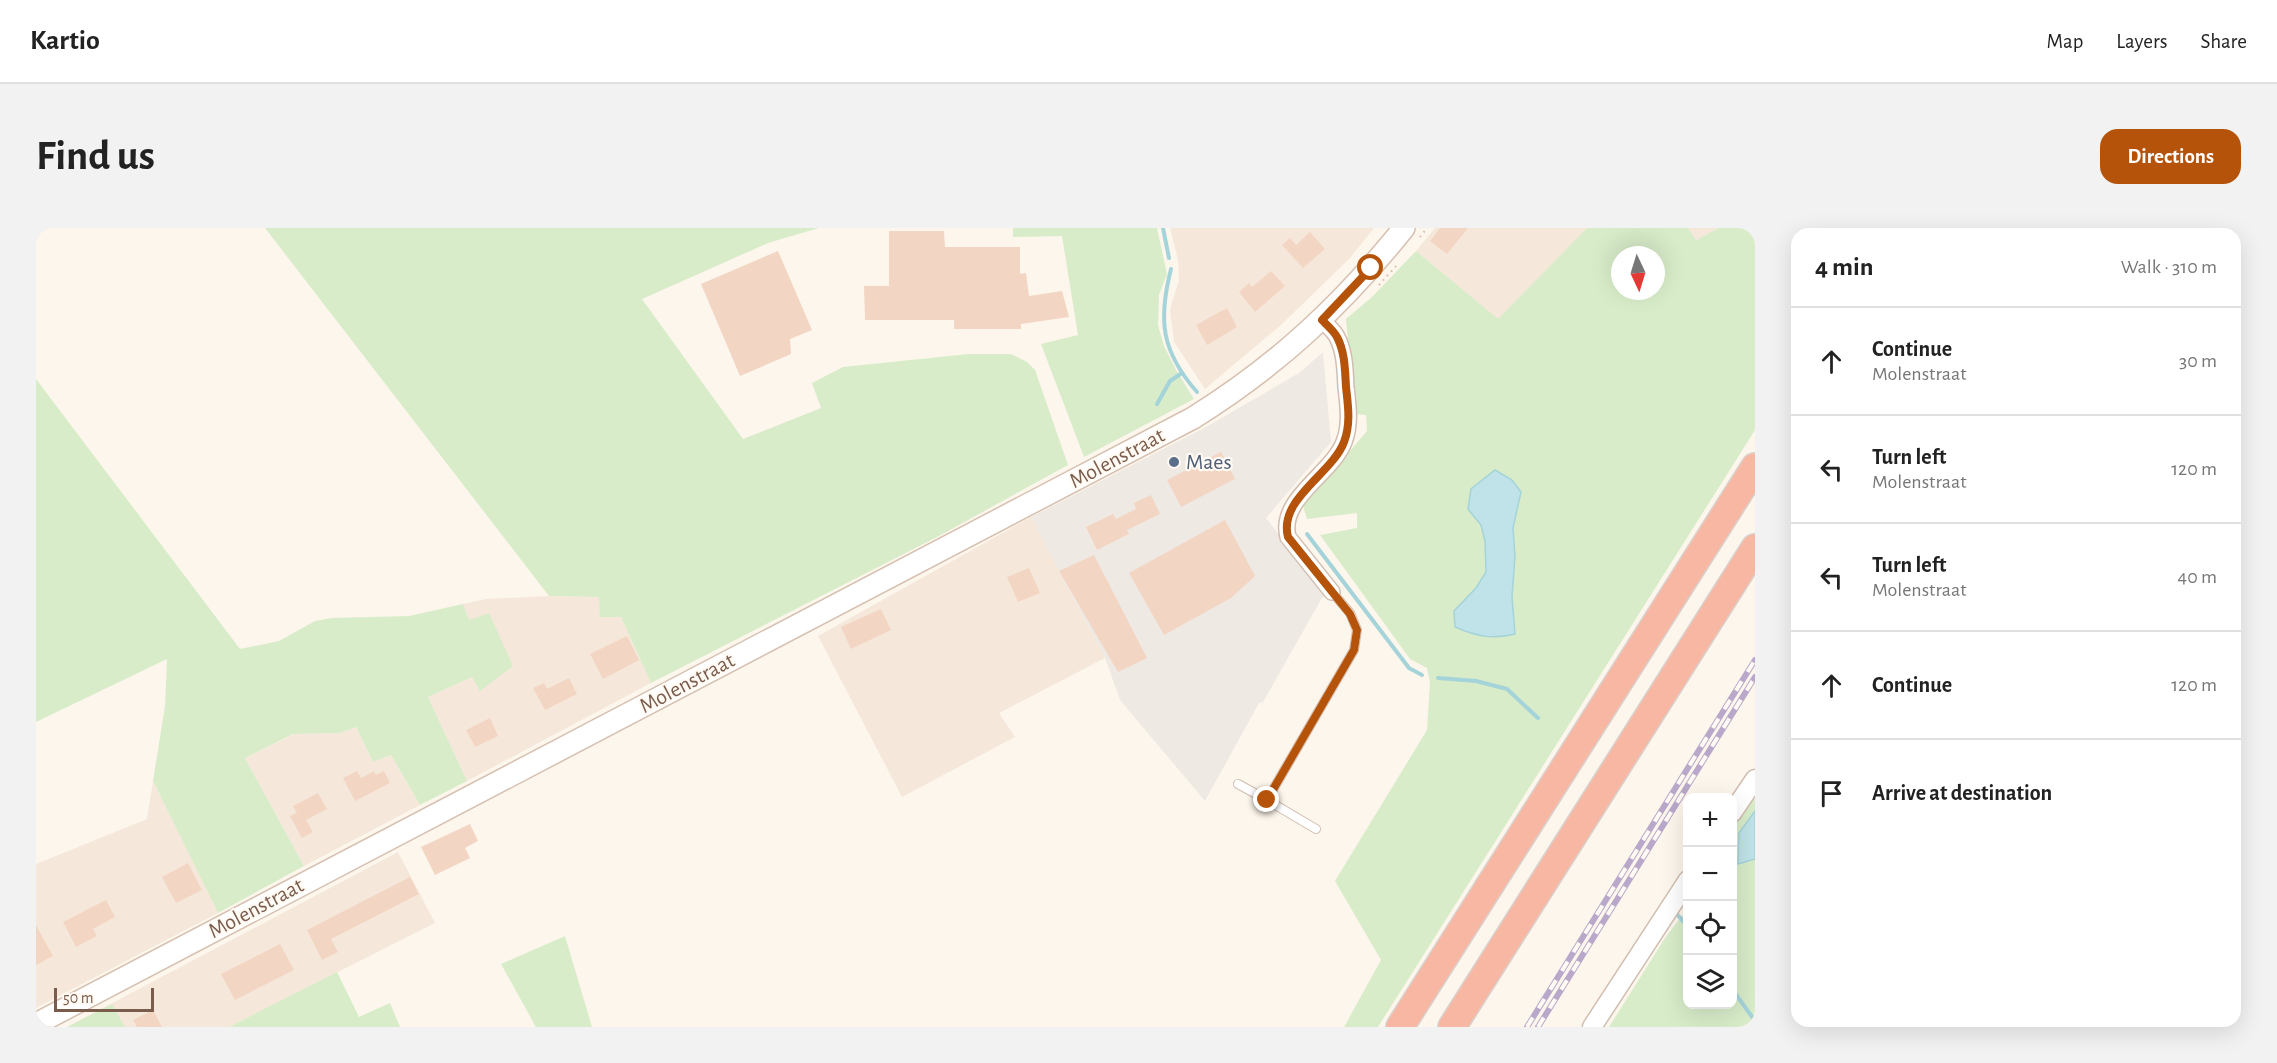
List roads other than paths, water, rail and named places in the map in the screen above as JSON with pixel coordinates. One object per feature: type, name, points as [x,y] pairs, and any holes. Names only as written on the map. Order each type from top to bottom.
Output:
[{"type":"highway","points":[[1400,1027],[1755,467]]},
{"type":"highway","points":[[1452,1027],[1755,548]]},
{"type":"main road","name":"Molenstraat","points":[[36,1024],[1163,434],[1242,386],[1322,320],[1371,268],[1404,228]]},
{"type":"street","points":[[1322,320],[1337,336],[1344,357],[1348,428],[1344,444],[1294,504],[1287,516],[1285,526],[1288,537],[1332,592]]},
{"type":"street","points":[[1737,806],[1755,779]]},
{"type":"street","points":[[1592,1027],[1683,888]]},
{"type":"lane","points":[[1267,800],[1354,650],[1357,630],[1350,614],[1332,592]]},
{"type":"lane","points":[[1238,784],[1316,829]]},
{"type":"water","points":[[1495,470],[1512,480],[1521,492],[1513,528],[1515,556],[1512,597],[1515,634],[1491,637],[1477,635],[1455,627],[1454,611],[1476,588],[1486,572],[1485,541],[1481,525],[1468,509],[1471,489]]},
{"type":"water","points":[[1755,811],[1755,859],[1738,864],[1739,833]]},
{"type":"waterway","points":[[1163,228],[1169,258]]},
{"type":"waterway","points":[[1171,269],[1165,304],[1166,334],[1176,363],[1197,392]]},
{"type":"waterway","points":[[1157,404],[1170,381],[1182,373]]},
{"type":"waterway","points":[[1307,534],[1409,668],[1422,675]]},
{"type":"waterway","points":[[1438,678],[1476,681],[1507,689],[1538,718]]},
{"type":"waterway","points":[[1676,913],[1683,921]]},
{"type":"waterway","points":[[1737,996],[1755,1021]]},
{"type":"railway","points":[[1527,1027],[1755,660]]},
{"type":"railway","points":[[1538,1027],[1755,677]]},
{"type":"place","name":"Maes","points":[[1174,462]]}]
